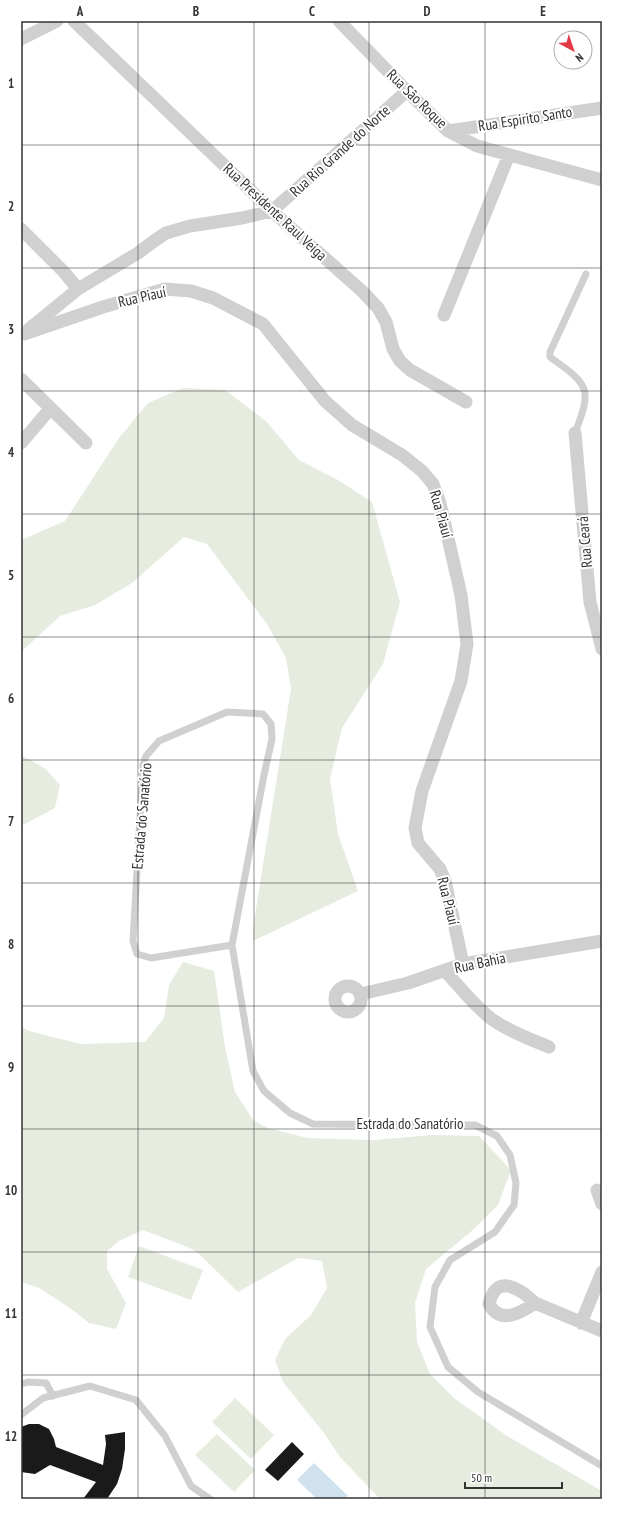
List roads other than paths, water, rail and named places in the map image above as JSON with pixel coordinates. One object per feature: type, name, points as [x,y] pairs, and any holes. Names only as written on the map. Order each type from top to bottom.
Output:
[{"type":"street","points":[[21,39],[57,21]]},
{"type":"street","name":"Rua Presidente Raul Veiga","points":[[74,21],[272,211],[363,292],[378,308],[386,322],[394,349],[400,360],[410,370],[466,402]]},
{"type":"street","name":"Rua São Roque","points":[[338,21],[448,131],[477,146],[602,180]]},
{"type":"street","name":"Rua Rio Grande do Norte","points":[[22,335],[78,289],[138,253],[166,233],[190,226],[242,218],[272,211],[407,91]]},
{"type":"street","name":"Rua Espirito Santo","points":[[448,131],[602,108]]},
{"type":"street","points":[[444,315],[508,155]]},
{"type":"street","points":[[21,229],[64,272],[78,289]]},
{"type":"street","name":"Rua Piauí","points":[[22,335],[103,307],[165,290],[191,291],[213,298],[263,324],[325,401],[352,425],[417,467],[433,484],[440,503],[461,595],[467,644],[461,681],[422,791],[415,828],[418,844],[440,869],[445,880],[463,964]]},
{"type":"street","points":[[21,379],[86,443]]},
{"type":"street","points":[[21,443],[50,408]]},
{"type":"street","name":"Rua Ceará","points":[[575,433],[590,602],[602,649]]},
{"type":"street","name":"Rua Bahia","points":[[361,994],[408,983],[463,964],[602,941]]},
{"type":"street","points":[[445,971],[479,1008],[493,1020],[512,1031],[549,1048]]},
{"type":"street","points":[[598,1190],[602,1204]]},
{"type":"street","points":[[581,1323],[602,1272]]},
{"type":"street","points":[[535,1303],[602,1331]]},
{"type":"lane","points":[[575,433],[586,400],[584,388],[578,379],[550,356],[550,352],[586,274]]},
{"type":"lane","name":"Estrada do Sanatório","points":[[232,945],[150,958],[138,954],[133,941],[143,765],[146,756],[159,741],[227,712],[242,712],[263,714],[271,724],[272,739],[232,945],[253,1071],[264,1091],[290,1113],[313,1124],[475,1125],[497,1136],[510,1155],[516,1183],[514,1205],[494,1232],[450,1260],[435,1287],[430,1327],[448,1367],[478,1392],[602,1466]]},
{"type":"lane","points":[[21,1384],[28,1382],[46,1383],[53,1396]]},
{"type":"lane","points":[[21,1415],[43,1398],[90,1386],[136,1400],[165,1436],[191,1486],[210,1499]]},
{"type":"water","points":[[314,1463],[348,1496],[344,1499],[317,1499],[297,1480]]}]
